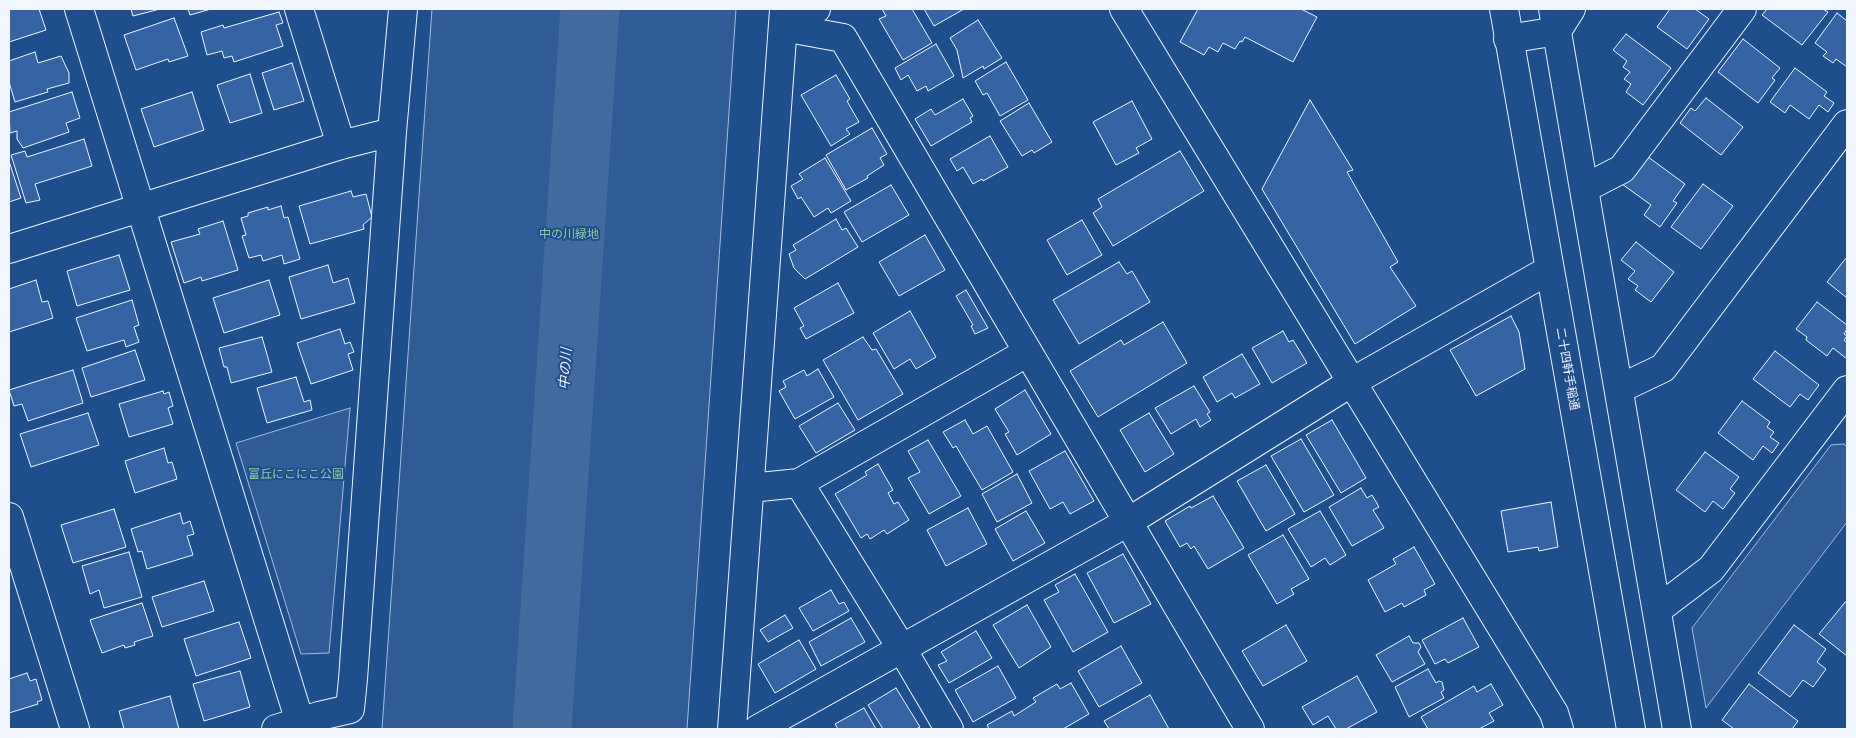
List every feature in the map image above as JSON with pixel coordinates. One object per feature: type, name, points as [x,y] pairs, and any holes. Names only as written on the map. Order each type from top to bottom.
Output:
[{"type":"street","points":[[79,9],[141,208],[288,725],[349,719],[392,132],[403,9]]},
{"type":"street","points":[[299,9],[341,145]]},
{"type":"street","points":[[783,18],[816,9]]},
{"type":"street","points":[[1124,9],[1554,713],[1559,729]]},
{"type":"street","name":"二十四軒手稲通","points":[[1504,9],[1631,729]]},
{"type":"street","points":[[1585,188],[1622,169],[1742,9]]},
{"type":"street","points":[[1508,39],[1560,16],[1585,188],[1678,729]]},
{"type":"street","points":[[783,18],[843,38],[1250,729]]},
{"type":"street","points":[[732,729],[783,18]]},
{"type":"street","points":[[1619,389],[1663,368],[1847,124]]},
{"type":"street","points":[[9,249],[341,145],[392,132]]},
{"type":"street","points":[[758,729],[1128,522],[1352,382],[1549,270]]},
{"type":"street","points":[[750,488],[799,483],[1028,352]]},
{"type":"street","points":[[1657,610],[1711,569],[1843,404]]},
{"type":"street","points":[[799,483],[902,649],[949,729]]},
{"type":"street","points":[[9,517],[75,729]]},
{"type":"green space","name":"中の川緑地","points":[[432,9],[736,9],[687,729],[382,729]]},
{"type":"green space","name":"富丘にこにこ公園","points":[[350,408],[329,653],[301,654],[236,443]]},
{"type":"green space","points":[[1844,444],[1847,447],[1847,522],[1706,708],[1692,628],[1831,445]]},
{"type":"building","points":[[9,9],[39,9],[46,30],[9,42]]},
{"type":"building","points":[[131,9],[160,9],[133,16]]},
{"type":"building","points":[[188,9],[211,9],[190,15]]},
{"type":"building","points":[[882,9],[912,9],[932,43],[903,60],[879,19],[886,16]]},
{"type":"building","points":[[924,9],[964,9],[934,26]]},
{"type":"building","points":[[1198,9],[1301,9],[1317,17],[1293,62],[1245,37],[1235,49],[1223,43],[1218,52],[1209,47],[1204,55],[1180,42]]},
{"type":"building","points":[[1670,9],[1695,9],[1709,19],[1687,49],[1657,27]]},
{"type":"building","points":[[1767,9],[1823,9],[1828,12],[1802,45],[1762,15]]},
{"type":"building","points":[[279,12],[283,23],[276,25],[283,46],[234,62],[232,56],[224,58],[222,51],[207,55],[201,32],[223,25],[224,28]]},
{"type":"building","points":[[1837,13],[1847,21],[1847,67],[1836,59],[1833,63],[1823,56],[1827,52],[1815,43]]},
{"type":"building","points":[[174,18],[188,56],[169,62],[168,59],[136,70],[124,35]]},
{"type":"building","points":[[978,20],[1002,58],[984,69],[983,66],[963,78],[957,50],[950,38]]},
{"type":"building","points":[[1626,34],[1671,68],[1643,105],[1626,92],[1631,84],[1624,79],[1630,72],[1623,67],[1627,61],[1613,50]]},
{"type":"building","points":[[1743,39],[1780,68],[1772,78],[1775,80],[1758,103],[1718,72]]},
{"type":"building","points":[[936,44],[954,76],[928,91],[926,86],[917,91],[908,75],[901,80],[895,68]]},
{"type":"building","points":[[35,52],[38,63],[61,56],[69,73],[69,83],[47,89],[48,92],[15,102],[9,82],[9,61]]},
{"type":"building","points":[[1006,62],[1028,100],[1000,116],[987,93],[983,95],[975,81]]},
{"type":"building","points":[[292,63],[304,101],[274,110],[262,73]]},
{"type":"building","points":[[1795,68],[1827,92],[1824,96],[1834,103],[1828,112],[1819,105],[1809,119],[1790,105],[1785,113],[1770,102]]},
{"type":"building","points":[[250,74],[262,113],[230,123],[217,85]]},
{"type":"building","points":[[836,75],[850,99],[847,101],[859,122],[846,129],[850,134],[831,146],[801,95]]},
{"type":"building","points":[[72,92],[80,118],[66,123],[69,132],[23,148],[17,139],[17,131],[10,133],[9,112]]},
{"type":"building","points":[[192,92],[204,130],[154,147],[141,109]]},
{"type":"building","points":[[1706,98],[1743,127],[1721,155],[1680,123],[1691,108],[1695,111]]},
{"type":"building","points":[[963,99],[973,116],[970,118],[972,122],[931,146],[915,119],[931,109],[935,115]]},
{"type":"building","points":[[1310,100],[1353,170],[1347,172],[1398,262],[1390,267],[1416,306],[1355,344],[1262,189]]},
{"type":"building","points":[[1132,101],[1152,139],[1136,148],[1139,153],[1116,165],[1093,122]]},
{"type":"building","points":[[1029,103],[1052,142],[1034,153],[1032,150],[1022,156],[1000,121]]},
{"type":"building","points":[[872,128],[887,154],[880,158],[884,165],[867,176],[868,178],[846,190],[826,155]]},
{"type":"building","points":[[990,136],[1008,167],[983,181],[982,179],[973,184],[963,167],[957,171],[950,159]]},
{"type":"building","points":[[84,139],[92,166],[35,184],[40,200],[26,203],[11,155],[25,151],[27,157]]},
{"type":"building","points":[[1180,151],[1204,191],[1113,246],[1093,213],[1102,207],[1098,199]]},
{"type":"building","points":[[1644,154],[1685,184],[1673,201],[1677,203],[1660,227],[1644,215],[1651,205],[1622,184]]},
{"type":"building","points":[[825,158],[851,201],[831,213],[828,208],[814,217],[801,197],[798,199],[791,186],[803,179],[799,174]]},
{"type":"building","points":[[9,161],[21,198],[9,202]]},
{"type":"building","points":[[1703,184],[1733,206],[1701,249],[1671,227]]},
{"type":"building","points":[[891,185],[909,215],[862,242],[844,212]]},
{"type":"building","points":[[351,191],[353,197],[366,194],[372,217],[363,225],[364,229],[310,244],[299,206]]},
{"type":"building","points":[[281,206],[284,218],[288,217],[300,259],[284,264],[282,255],[263,261],[261,255],[249,258],[242,236],[246,235],[241,218],[248,216],[248,213],[268,207],[268,210]]},
{"type":"building","points":[[836,219],[842,230],[846,228],[858,247],[805,279],[794,268],[789,254],[796,250],[793,245]]},
{"type":"building","points":[[1082,220],[1102,255],[1067,275],[1047,240]]},
{"type":"building","points":[[223,221],[238,270],[202,281],[201,277],[184,283],[171,242],[200,234],[198,229]]},
{"type":"building","points":[[925,235],[945,270],[899,296],[879,262]]},
{"type":"building","points":[[1636,242],[1674,272],[1651,302],[1635,290],[1638,286],[1628,279],[1635,271],[1621,260]]},
{"type":"building","points":[[119,255],[130,290],[77,306],[67,271]]},
{"type":"building","points":[[1847,257],[1847,298],[1827,282]]},
{"type":"building","points":[[1119,262],[1127,274],[1132,271],[1150,302],[1079,344],[1053,300]]},
{"type":"building","points":[[328,265],[333,283],[348,278],[355,303],[301,319],[289,277]]},
{"type":"building","points":[[36,280],[42,302],[48,301],[53,318],[9,332],[9,289]]},
{"type":"building","points":[[269,280],[280,315],[224,333],[213,298]]},
{"type":"building","points":[[838,283],[854,313],[806,339],[800,328],[804,326],[794,308]]},
{"type":"building","points":[[966,290],[988,328],[975,334],[971,326],[973,325],[956,296]]},
{"type":"building","points":[[132,300],[139,325],[134,327],[139,342],[126,347],[124,340],[87,351],[76,318]]},
{"type":"building","points":[[1817,302],[1847,325],[1844,334],[1847,336],[1844,340],[1847,343],[1847,359],[1833,348],[1827,356],[1806,340],[1807,337],[1796,329]]},
{"type":"building","points":[[910,311],[936,357],[916,369],[910,359],[894,369],[873,333]]},
{"type":"building","points":[[1511,316],[1519,332],[1525,369],[1476,396],[1450,350]]},
{"type":"building","points":[[1163,322],[1187,363],[1098,417],[1070,371],[1121,340],[1124,345]]},
{"type":"building","points":[[340,329],[345,344],[350,342],[354,352],[348,354],[353,370],[311,384],[297,343]]},
{"type":"building","points":[[1283,331],[1289,342],[1293,340],[1307,363],[1272,383],[1252,348]]},
{"type":"building","points":[[262,337],[272,372],[231,383],[219,348]]},
{"type":"building","points":[[863,337],[872,350],[876,349],[903,394],[858,420],[823,360]]},
{"type":"building","points":[[135,350],[145,380],[91,397],[82,368]]},
{"type":"building","points":[[1775,351],[1819,385],[1808,400],[1800,394],[1790,407],[1753,379]]},
{"type":"building","points":[[1242,354],[1260,384],[1235,398],[1232,393],[1217,402],[1203,377]]},
{"type":"building","points":[[818,369],[834,397],[795,419],[779,391],[786,387],[783,381],[804,370],[807,376]]},
{"type":"building","points":[[73,370],[83,403],[28,421],[22,404],[14,406],[9,390]]},
{"type":"building","points":[[296,377],[304,402],[310,400],[312,410],[267,423],[257,388]]},
{"type":"building","points":[[1194,386],[1210,412],[1207,414],[1211,420],[1200,427],[1196,419],[1171,434],[1155,408]]},
{"type":"building","points":[[1025,390],[1051,434],[1017,455],[1005,434],[1009,432],[995,409]]},
{"type":"building","points":[[163,391],[164,394],[169,392],[173,406],[168,408],[173,424],[129,437],[119,404]]},
{"type":"building","points":[[1742,401],[1770,422],[1767,427],[1774,432],[1770,437],[1779,443],[1772,453],[1763,446],[1753,460],[1718,433]]},
{"type":"building","points":[[838,403],[855,430],[816,453],[799,426]]},
{"type":"building","points":[[88,413],[99,445],[31,467],[20,434]]},
{"type":"building","points":[[1149,413],[1174,454],[1145,472],[1120,430]]},
{"type":"building","points":[[965,420],[973,434],[987,426],[1013,472],[982,490],[956,446],[953,448],[943,432]]},
{"type":"building","points":[[1332,420],[1366,478],[1341,493],[1306,435]]},
{"type":"building","points":[[1301,439],[1334,495],[1304,512],[1271,456]]},
{"type":"building","points":[[928,440],[961,496],[929,514],[908,478],[920,472],[908,451]]},
{"type":"building","points":[[164,448],[168,463],[172,462],[177,479],[135,493],[125,461]]},
{"type":"building","points":[[1065,451],[1094,501],[1070,514],[1063,502],[1050,509],[1029,471]]},
{"type":"building","points":[[1705,452],[1739,477],[1730,489],[1735,493],[1723,509],[1713,501],[1705,512],[1676,490]]},
{"type":"building","points":[[878,464],[893,490],[888,493],[894,504],[898,502],[909,520],[887,534],[884,530],[870,539],[867,534],[861,538],[835,494],[867,475],[865,472]]},
{"type":"building","points":[[1266,465],[1295,514],[1266,531],[1237,481]]},
{"type":"building","points":[[1017,474],[1032,503],[997,522],[982,494]]},
{"type":"building","points":[[1361,488],[1367,498],[1372,495],[1379,507],[1373,510],[1384,528],[1352,546],[1329,507]]},
{"type":"building","points":[[1213,496],[1244,548],[1208,569],[1194,546],[1191,549],[1187,543],[1180,547],[1165,521],[1190,506],[1191,508]]},
{"type":"building","points":[[1551,502],[1558,547],[1539,551],[1538,547],[1508,552],[1501,511]]},
{"type":"building","points":[[968,508],[987,544],[946,566],[927,530]]},
{"type":"building","points":[[114,509],[126,547],[73,563],[61,525]]},
{"type":"building","points":[[1026,511],[1045,543],[1013,561],[995,529]]},
{"type":"building","points":[[1320,511],[1346,555],[1330,565],[1325,558],[1311,567],[1288,529]]},
{"type":"building","points":[[180,513],[183,524],[190,521],[194,534],[187,536],[193,555],[147,569],[142,551],[138,552],[131,529]]},
{"type":"building","points":[[1283,535],[1309,579],[1291,589],[1294,594],[1277,604],[1248,555]]},
{"type":"building","points":[[1414,547],[1435,584],[1424,590],[1426,595],[1404,607],[1402,603],[1385,612],[1368,580],[1396,564],[1393,559]]},
{"type":"building","points":[[129,552],[142,597],[104,608],[99,590],[90,594],[82,566]]},
{"type":"building","points":[[1123,554],[1151,604],[1114,623],[1087,573]]},
{"type":"building","points":[[1075,574],[1108,632],[1073,652],[1044,600],[1059,592],[1055,585]]},
{"type":"building","points":[[204,581],[214,611],[162,627],[152,597]]},
{"type":"building","points":[[831,590],[839,604],[844,602],[849,611],[813,631],[799,608]]},
{"type":"building","points":[[1847,600],[1847,656],[1819,634]]},
{"type":"building","points":[[142,603],[153,636],[134,642],[135,645],[125,648],[124,645],[102,653],[90,620]]},
{"type":"building","points":[[1027,605],[1051,647],[1019,668],[993,625]]},
{"type":"building","points":[[785,615],[793,628],[768,642],[760,630]]},
{"type":"building","points":[[851,618],[865,642],[821,666],[809,642]]},
{"type":"building","points":[[1463,618],[1479,647],[1448,663],[1445,659],[1435,664],[1422,640]]},
{"type":"building","points":[[239,622],[251,658],[196,676],[184,639]]},
{"type":"building","points":[[1286,625],[1307,661],[1263,686],[1242,651]]},
{"type":"building","points":[[1794,625],[1826,649],[1817,662],[1826,669],[1813,687],[1803,680],[1790,697],[1758,673]]},
{"type":"building","points":[[976,631],[992,658],[949,683],[938,665],[947,661],[941,652]]},
{"type":"building","points":[[1409,636],[1413,643],[1419,643],[1421,647],[1418,652],[1425,664],[1392,682],[1376,655]]},
{"type":"building","points":[[799,640],[816,669],[775,693],[758,664]]},
{"type":"building","points":[[1121,646],[1142,683],[1099,707],[1078,671]]},
{"type":"building","points":[[998,666],[1016,698],[973,722],[955,690]]},
{"type":"building","points":[[1428,669],[1436,683],[1442,682],[1444,690],[1441,692],[1444,698],[1409,717],[1395,687]]},
{"type":"building","points":[[240,671],[250,707],[204,721],[193,684]]},
{"type":"building","points":[[27,673],[30,681],[36,679],[42,700],[37,702],[38,704],[9,713],[9,679]]},
{"type":"building","points":[[1357,676],[1377,712],[1346,729],[1336,729],[1328,716],[1313,725],[1302,707]]},
{"type":"building","points":[[1071,683],[1089,714],[1063,729],[989,729],[987,725],[1012,711],[1014,716],[1036,702],[1033,698],[1057,684],[1060,689]]},
{"type":"building","points":[[1491,684],[1503,705],[1489,713],[1494,721],[1479,729],[1428,729],[1421,717],[1474,686],[1477,692]]},
{"type":"building","points":[[1749,684],[1798,721],[1792,729],[1734,729],[1722,720]]},
{"type":"building","points":[[896,688],[920,727],[916,729],[883,729],[868,705]]},
{"type":"building","points":[[1150,695],[1169,729],[1109,729],[1104,721]]},
{"type":"building","points":[[170,696],[179,729],[124,729],[119,711]]},
{"type":"building","points":[[864,708],[876,729],[838,729],[835,724]]},
{"type":"waterway","name":"中の川","points":[[542,729],[590,9]]}]
